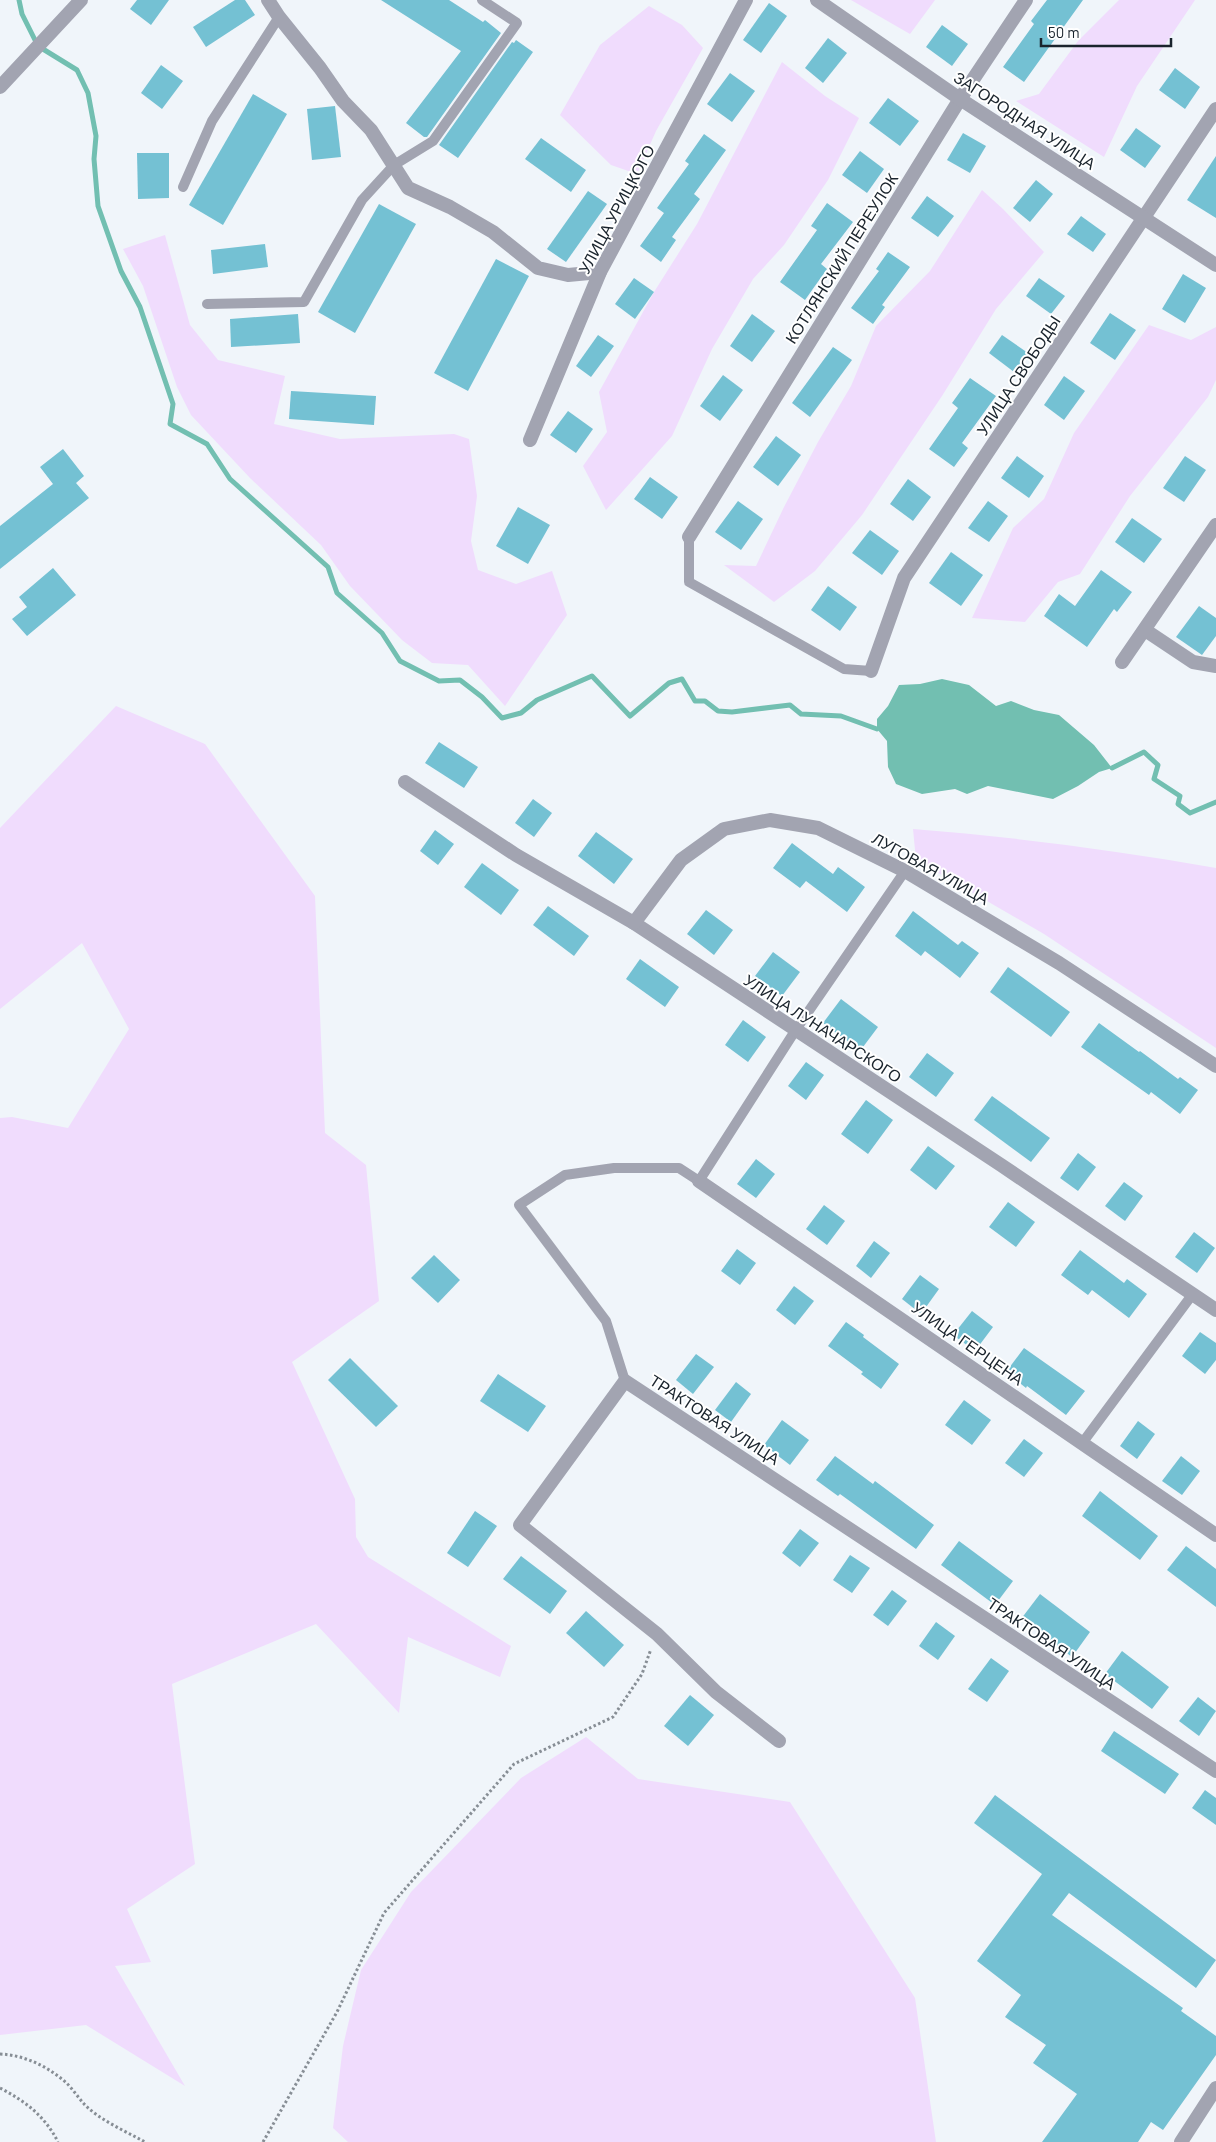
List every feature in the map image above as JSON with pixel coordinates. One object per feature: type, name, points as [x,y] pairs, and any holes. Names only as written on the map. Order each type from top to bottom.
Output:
[{"type":"street","points":[[0,87],[81,0]]},
{"type":"street","points":[[268,0],[343,101],[371,130],[408,188],[450,207],[493,232],[538,268],[568,275],[600,272]]},
{"type":"street","name":"УЛИЦА УРИЦКОГО","points":[[530,440],[600,272],[746,0]]},
{"type":"street","name":"ЗАГОРОДНАЯ УЛИЦА","points":[[816,0],[960,99],[1216,265]]},
{"type":"street","name":"КОТЛЯНСКИЙ ПЕРЕУЛОК","points":[[689,537],[960,99],[1026,0]]},
{"type":"street","name":"УЛИЦА СВОБОДЫ","points":[[872,671],[904,578],[1142,218],[1216,110]]},
{"type":"street","points":[[1122,662],[1216,525]]},
{"type":"street","points":[[1145,630],[1193,662],[1216,666]]},
{"type":"street","name":"УЛИЦА ЛУНАЧАРСКОГО","points":[[405,782],[516,855],[634,923],[795,1031],[1001,1165],[1216,1310]]},
{"type":"street","name":"ЛУГОВАЯ УЛИЦА","points":[[634,923],[681,860],[724,829],[770,820],[818,828],[905,871],[1059,963],[1216,1066]]},
{"type":"street","name":"УЛИЦА ГЕРЦЕНА","points":[[699,1181],[1216,1535]]},
{"type":"street","name":"ТРАКТОВАЯ УЛИЦА","points":[[779,1741],[716,1692],[657,1634],[520,1525],[625,1381],[1216,1771]]},
{"type":"street","points":[[1181,2142],[1216,2088]]},
{"type":"lane","points":[[207,304],[304,302],[362,200],[394,165],[433,141],[517,23],[482,0]]},
{"type":"lane","points":[[183,188],[212,121],[279,17]]},
{"type":"lane","points":[[689,537],[689,582],[844,670],[872,671]]},
{"type":"lane","points":[[625,1381],[606,1321],[519,1205],[565,1175],[604,1169],[679,1168],[699,1181],[795,1031],[905,871]]},
{"type":"lane","points":[[1082,1442],[1192,1295]]},
{"type":"path","points":[[263,2142],[271,2131],[337,2012],[384,1913],[514,1764],[614,1717],[642,1674],[657,1634]]},
{"type":"path","points":[[0,2054],[12,2055],[39,2064],[64,2080],[87,2107],[145,2142]]},
{"type":"path","points":[[0,2088],[33,2110],[46,2122],[58,2142]]},
{"type":"shaded area","points":[[851,0],[935,0],[910,34]]},
{"type":"shaded area","points":[[1119,0],[1195,0],[1137,86],[1104,157],[1016,101],[1039,94],[1078,41]]},
{"type":"shaded area","points":[[649,6],[682,25],[703,48],[656,131],[637,174],[611,165],[560,115],[600,45]]},
{"type":"shaded area","points":[[782,62],[825,96],[859,118],[828,180],[784,245],[753,279],[712,349],[672,436],[606,510],[583,466],[607,432],[599,392],[654,292],[697,224]]},
{"type":"shaded area","points":[[982,190],[1044,252],[996,309],[942,396],[862,515],[815,571],[774,602],[724,565],[756,566],[818,442],[851,386],[876,326],[930,271]]},
{"type":"shaded area","points":[[165,235],[190,325],[218,360],[285,376],[274,424],[340,439],[454,434],[469,439],[477,496],[471,541],[478,570],[516,584],[552,571],[567,615],[505,706],[468,665],[432,663],[402,640],[350,586],[321,545],[250,478],[191,415],[177,387],[143,286],[123,249]]},
{"type":"shaded area","points":[[1149,325],[1191,340],[1216,327],[1216,380],[1208,397],[1130,496],[1080,574],[1058,582],[1025,622],[972,618],[1013,528],[1044,499],[1074,433]]},
{"type":"shaded area","points":[[942,679],[969,685],[996,706],[1011,701],[1034,710],[1059,715],[1094,745],[1112,768],[1099,772],[1053,799],[988,786],[967,794],[955,789],[922,794],[896,784],[888,767],[887,741],[877,729],[877,719],[888,706],[899,685],[920,684]]},
{"type":"shaded area","points":[[116,706],[205,744],[315,896],[325,1133],[366,1165],[379,1301],[292,1362],[355,1499],[356,1537],[368,1557],[511,1646],[500,1677],[408,1637],[399,1713],[316,1624],[172,1684],[195,1864],[127,1909],[151,1962],[115,1966],[185,2086],[86,2025],[0,2035],[0,1118],[12,1117],[68,1128],[129,1029],[82,943],[0,1009],[0,828]]},
{"type":"shaded area","points":[[913,829],[1064,845],[1216,868],[1216,1048],[1044,934],[916,860]]},
{"type":"shaded area","points":[[586,1737],[638,1779],[790,1802],[915,1998],[936,2142],[348,2142],[333,2128],[343,2046],[361,1970],[411,1892],[521,1778]]},
{"type":"building","points":[[137,0],[169,0],[151,25],[130,9]]},
{"type":"building","points":[[235,0],[245,0],[255,15],[206,47],[193,27]]},
{"type":"building","points":[[381,0],[449,0],[483,22],[485,20],[501,33],[427,137],[424,137],[406,123],[461,51]]},
{"type":"building","points":[[1047,0],[1083,0],[1024,82],[1003,67],[1034,24],[1031,21]]},
{"type":"building","points":[[769,3],[787,16],[761,53],[743,40]]},
{"type":"building","points":[[942,25],[968,44],[952,66],[926,47]]},
{"type":"building","points":[[828,38],[847,53],[823,83],[805,68]]},
{"type":"building","points":[[516,40],[533,52],[458,158],[439,145],[512,42],[514,43]]},
{"type":"building","points":[[161,65],[183,81],[162,109],[141,93]]},
{"type":"building","points":[[1175,68],[1200,87],[1185,109],[1159,90]]},
{"type":"building","points":[[730,73],[755,91],[732,122],[707,104]]},
{"type":"building","points":[[253,94],[287,114],[223,225],[189,205]]},
{"type":"building","points":[[888,98],[919,121],[900,146],[869,123]]},
{"type":"building","points":[[335,106],[341,157],[312,160],[307,109]]},
{"type":"building","points":[[1136,128],[1161,146],[1145,168],[1120,150]]},
{"type":"building","points":[[963,133],[986,146],[970,173],[947,160]]},
{"type":"building","points":[[704,134],[726,150],[694,194],[700,199],[672,237],[676,240],[661,262],[640,246],[664,213],[657,208],[689,164],[685,161]]},
{"type":"building","points":[[541,138],[586,170],[571,192],[525,159]]},
{"type":"building","points":[[860,151],[884,169],[867,193],[842,175]]},
{"type":"building","points":[[137,153],[169,153],[169,198],[138,199]]},
{"type":"building","points":[[1216,156],[1216,218],[1187,200]]},
{"type":"building","points":[[1036,180],[1053,194],[1030,222],[1013,208]]},
{"type":"building","points":[[588,191],[607,204],[566,262],[547,249]]},
{"type":"building","points":[[927,196],[954,216],[938,237],[911,218]]},
{"type":"building","points":[[827,203],[853,222],[821,264],[827,269],[805,300],[780,282],[817,230],[811,226]]},
{"type":"building","points":[[379,204],[416,224],[355,333],[318,312]]},
{"type":"building","points":[[1081,216],[1106,234],[1093,252],[1067,234]]},
{"type":"building","points":[[265,244],[268,267],[213,274],[211,250]]},
{"type":"building","points":[[888,252],[910,267],[882,305],[885,307],[873,324],[851,308],[879,271],[876,269]]},
{"type":"building","points":[[496,259],[529,276],[468,391],[434,373]]},
{"type":"building","points":[[1183,274],[1206,288],[1185,323],[1162,309]]},
{"type":"building","points":[[634,278],[654,292],[635,319],[615,304]]},
{"type":"building","points":[[1039,278],[1065,296],[1051,314],[1026,296]]},
{"type":"building","points":[[1110,313],[1136,330],[1115,360],[1090,343]]},
{"type":"building","points":[[298,314],[300,343],[231,347],[230,319]]},
{"type":"building","points":[[752,314],[775,331],[752,362],[730,346]]},
{"type":"building","points":[[598,335],[614,346],[591,377],[576,366]]},
{"type":"building","points":[[1002,335],[1028,353],[1014,372],[989,353]]},
{"type":"building","points":[[833,347],[852,360],[810,417],[792,403]]},
{"type":"building","points":[[723,375],[743,390],[720,421],[700,406]]},
{"type":"building","points":[[1064,376],[1085,391],[1064,420],[1044,405]]},
{"type":"building","points":[[970,378],[996,396],[962,443],[968,448],[954,467],[929,449],[958,408],[952,403]]},
{"type":"building","points":[[291,391],[376,396],[374,425],[289,419]]},
{"type":"building","points":[[568,411],[593,429],[576,453],[550,435]]},
{"type":"building","points":[[776,436],[801,455],[778,486],[753,467]]},
{"type":"building","points":[[63,449],[84,476],[76,483],[89,498],[0,569],[0,526],[53,484],[40,467]]},
{"type":"building","points":[[1017,456],[1044,476],[1029,498],[1001,478]]},
{"type":"building","points":[[1185,456],[1206,470],[1184,502],[1163,488]]},
{"type":"building","points":[[650,477],[678,497],[662,519],[634,499]]},
{"type":"building","points":[[908,479],[931,497],[913,521],[890,504]]},
{"type":"building","points":[[738,501],[763,519],[741,550],[715,532]]},
{"type":"building","points":[[988,501],[1008,516],[989,542],[968,528]]},
{"type":"building","points":[[518,507],[550,525],[528,564],[496,546]]},
{"type":"building","points":[[1132,518],[1162,539],[1144,563],[1115,542]]},
{"type":"building","points":[[870,530],[899,551],[882,575],[852,553]]},
{"type":"building","points":[[951,552],[983,575],[961,606],[929,583]]},
{"type":"building","points":[[53,568],[76,595],[27,636],[12,619],[27,607],[19,597]]},
{"type":"building","points":[[1101,570],[1132,592],[1117,612],[1114,609],[1087,647],[1044,616],[1059,594],[1075,606]]},
{"type":"building","points":[[828,586],[857,607],[840,631],[811,610]]},
{"type":"building","points":[[1199,606],[1216,618],[1216,636],[1202,655],[1176,637]]},
{"type":"building","points":[[439,742],[478,767],[464,788],[425,763]]},
{"type":"building","points":[[533,799],[552,813],[534,837],[515,823]]},
{"type":"building","points":[[435,830],[454,844],[438,865],[420,851]]},
{"type":"building","points":[[596,832],[633,859],[614,884],[578,856]]},
{"type":"building","points":[[792,843],[833,874],[838,867],[865,887],[847,912],[806,881],[800,888],[773,868]]},
{"type":"building","points":[[482,863],[519,890],[501,915],[464,887]]},
{"type":"building","points":[[548,906],[589,936],[574,956],[533,925]]},
{"type":"building","points":[[706,910],[733,930],[714,955],[687,934]]},
{"type":"building","points":[[913,911],[958,945],[962,941],[979,953],[960,978],[925,951],[921,956],[895,936]]},
{"type":"building","points":[[773,952],[800,972],[782,996],[755,976]]},
{"type":"building","points":[[640,959],[679,987],[665,1007],[626,979]]},
{"type":"building","points":[[1008,967],[1070,1012],[1051,1037],[990,992]]},
{"type":"building","points":[[841,999],[878,1027],[860,1051],[823,1023]]},
{"type":"building","points":[[743,1020],[766,1037],[748,1062],[725,1045]]},
{"type":"building","points":[[1099,1023],[1178,1079],[1180,1077],[1198,1090],[1180,1114],[1151,1092],[1149,1095],[1081,1047]]},
{"type":"building","points":[[927,1053],[954,1073],[936,1097],[909,1077]]},
{"type":"building","points":[[806,1062],[824,1075],[806,1100],[788,1086]]},
{"type":"building","points":[[992,1096],[1050,1138],[1031,1162],[974,1120]]},
{"type":"building","points":[[866,1100],[893,1120],[868,1154],[841,1134]]},
{"type":"building","points":[[928,1146],[955,1166],[936,1190],[910,1170]]},
{"type":"building","points":[[1078,1153],[1096,1167],[1078,1191],[1060,1178]]},
{"type":"building","points":[[756,1159],[775,1174],[756,1198],[737,1184]]},
{"type":"building","points":[[1124,1182],[1143,1196],[1125,1221],[1105,1206]]},
{"type":"building","points":[[1008,1202],[1035,1222],[1016,1247],[989,1227]]},
{"type":"building","points":[[824,1205],[845,1221],[827,1245],[806,1229]]},
{"type":"building","points":[[1194,1232],[1215,1248],[1197,1273],[1175,1257]]},
{"type":"building","points":[[874,1241],[890,1253],[871,1278],[856,1266]]},
{"type":"building","points":[[737,1249],[756,1263],[740,1285],[721,1271]]},
{"type":"building","points":[[1080,1250],[1124,1283],[1127,1279],[1147,1294],[1129,1318],[1092,1290],[1088,1295],[1061,1275]]},
{"type":"building","points":[[434,1255],[460,1280],[438,1303],[411,1278]]},
{"type":"building","points":[[920,1275],[939,1289],[921,1314],[902,1299]]},
{"type":"building","points":[[794,1286],[814,1301],[795,1325],[776,1310]]},
{"type":"building","points":[[972,1311],[993,1327],[975,1351],[953,1335]]},
{"type":"building","points":[[846,1322],[899,1364],[881,1389],[861,1374],[863,1372],[828,1346]]},
{"type":"building","points":[[1200,1332],[1216,1343],[1216,1360],[1205,1374],[1182,1356]]},
{"type":"building","points":[[1024,1348],[1085,1391],[1066,1415],[1006,1372]]},
{"type":"building","points":[[696,1354],[714,1367],[693,1394],[676,1380]]},
{"type":"building","points":[[350,1358],[398,1406],[376,1427],[328,1380]]},
{"type":"building","points":[[498,1374],[546,1406],[528,1432],[480,1401]]},
{"type":"building","points":[[736,1382],[751,1394],[731,1422],[715,1410]]},
{"type":"building","points":[[964,1400],[991,1420],[972,1445],[945,1425]]},
{"type":"building","points":[[782,1420],[809,1440],[790,1465],[764,1445]]},
{"type":"building","points":[[1138,1421],[1155,1434],[1137,1459],[1120,1446]]},
{"type":"building","points":[[1024,1439],[1043,1453],[1024,1477],[1005,1463]]},
{"type":"building","points":[[835,1456],[873,1484],[875,1481],[934,1525],[916,1549],[840,1494],[838,1496],[816,1480]]},
{"type":"building","points":[[1181,1456],[1200,1471],[1182,1495],[1162,1481]]},
{"type":"building","points":[[1100,1491],[1158,1536],[1140,1560],[1082,1516]]},
{"type":"building","points":[[475,1511],[497,1526],[468,1567],[447,1553]]},
{"type":"building","points":[[800,1529],[819,1543],[800,1567],[782,1553]]},
{"type":"building","points":[[959,1541],[1013,1581],[995,1605],[941,1565]]},
{"type":"building","points":[[1186,1546],[1216,1569],[1216,1607],[1167,1570]]},
{"type":"building","points":[[850,1555],[870,1568],[852,1593],[833,1580]]},
{"type":"building","points":[[521,1556],[567,1591],[550,1614],[503,1579]]},
{"type":"building","points":[[892,1590],[907,1601],[888,1626],[873,1615]]},
{"type":"building","points":[[1040,1594],[1090,1632],[1072,1657],[1021,1619]]},
{"type":"building","points":[[586,1611],[624,1645],[604,1667],[566,1633]]},
{"type":"building","points":[[936,1622],[955,1636],[938,1660],[919,1646]]},
{"type":"building","points":[[1122,1651],[1169,1687],[1152,1709],[1105,1674]]},
{"type":"building","points":[[991,1658],[1009,1671],[987,1702],[968,1689]]},
{"type":"building","points":[[690,1695],[714,1715],[688,1746],[664,1726]]},
{"type":"building","points":[[1198,1697],[1216,1711],[1199,1736],[1179,1721]]},
{"type":"building","points":[[1114,1731],[1179,1774],[1165,1794],[1101,1751]]},
{"type":"building","points":[[1205,1790],[1216,1798],[1216,1825],[1192,1808]]},
{"type":"building","points":[[995,1795],[1216,1960],[1196,1988],[1069,1893],[1052,1915],[1183,2008],[1181,2011],[1216,2036],[1216,2055],[1163,2130],[1151,2122],[1138,2142],[1042,2142],[1077,2094],[1033,2063],[1046,2045],[1005,2017],[1021,1995],[977,1961],[1042,1874],[974,1823]]},
{"type":"waterway","points":[[19,0],[22,14],[38,46],[77,70],[88,93],[96,136],[94,159],[98,206],[121,271],[140,307],[173,404],[170,424],[207,444],[230,479],[328,567],[337,593],[382,633],[400,661],[439,681],[460,680],[482,697],[502,718],[521,713],[537,700],[592,676],[630,716],[669,683],[682,679],[695,701],[705,701],[718,711],[732,712],[790,705],[801,714],[841,716],[877,729]]},
{"type":"waterway","points":[[1112,768],[1144,752],[1158,765],[1154,779],[1180,796],[1178,804],[1190,813],[1216,802]]}]
